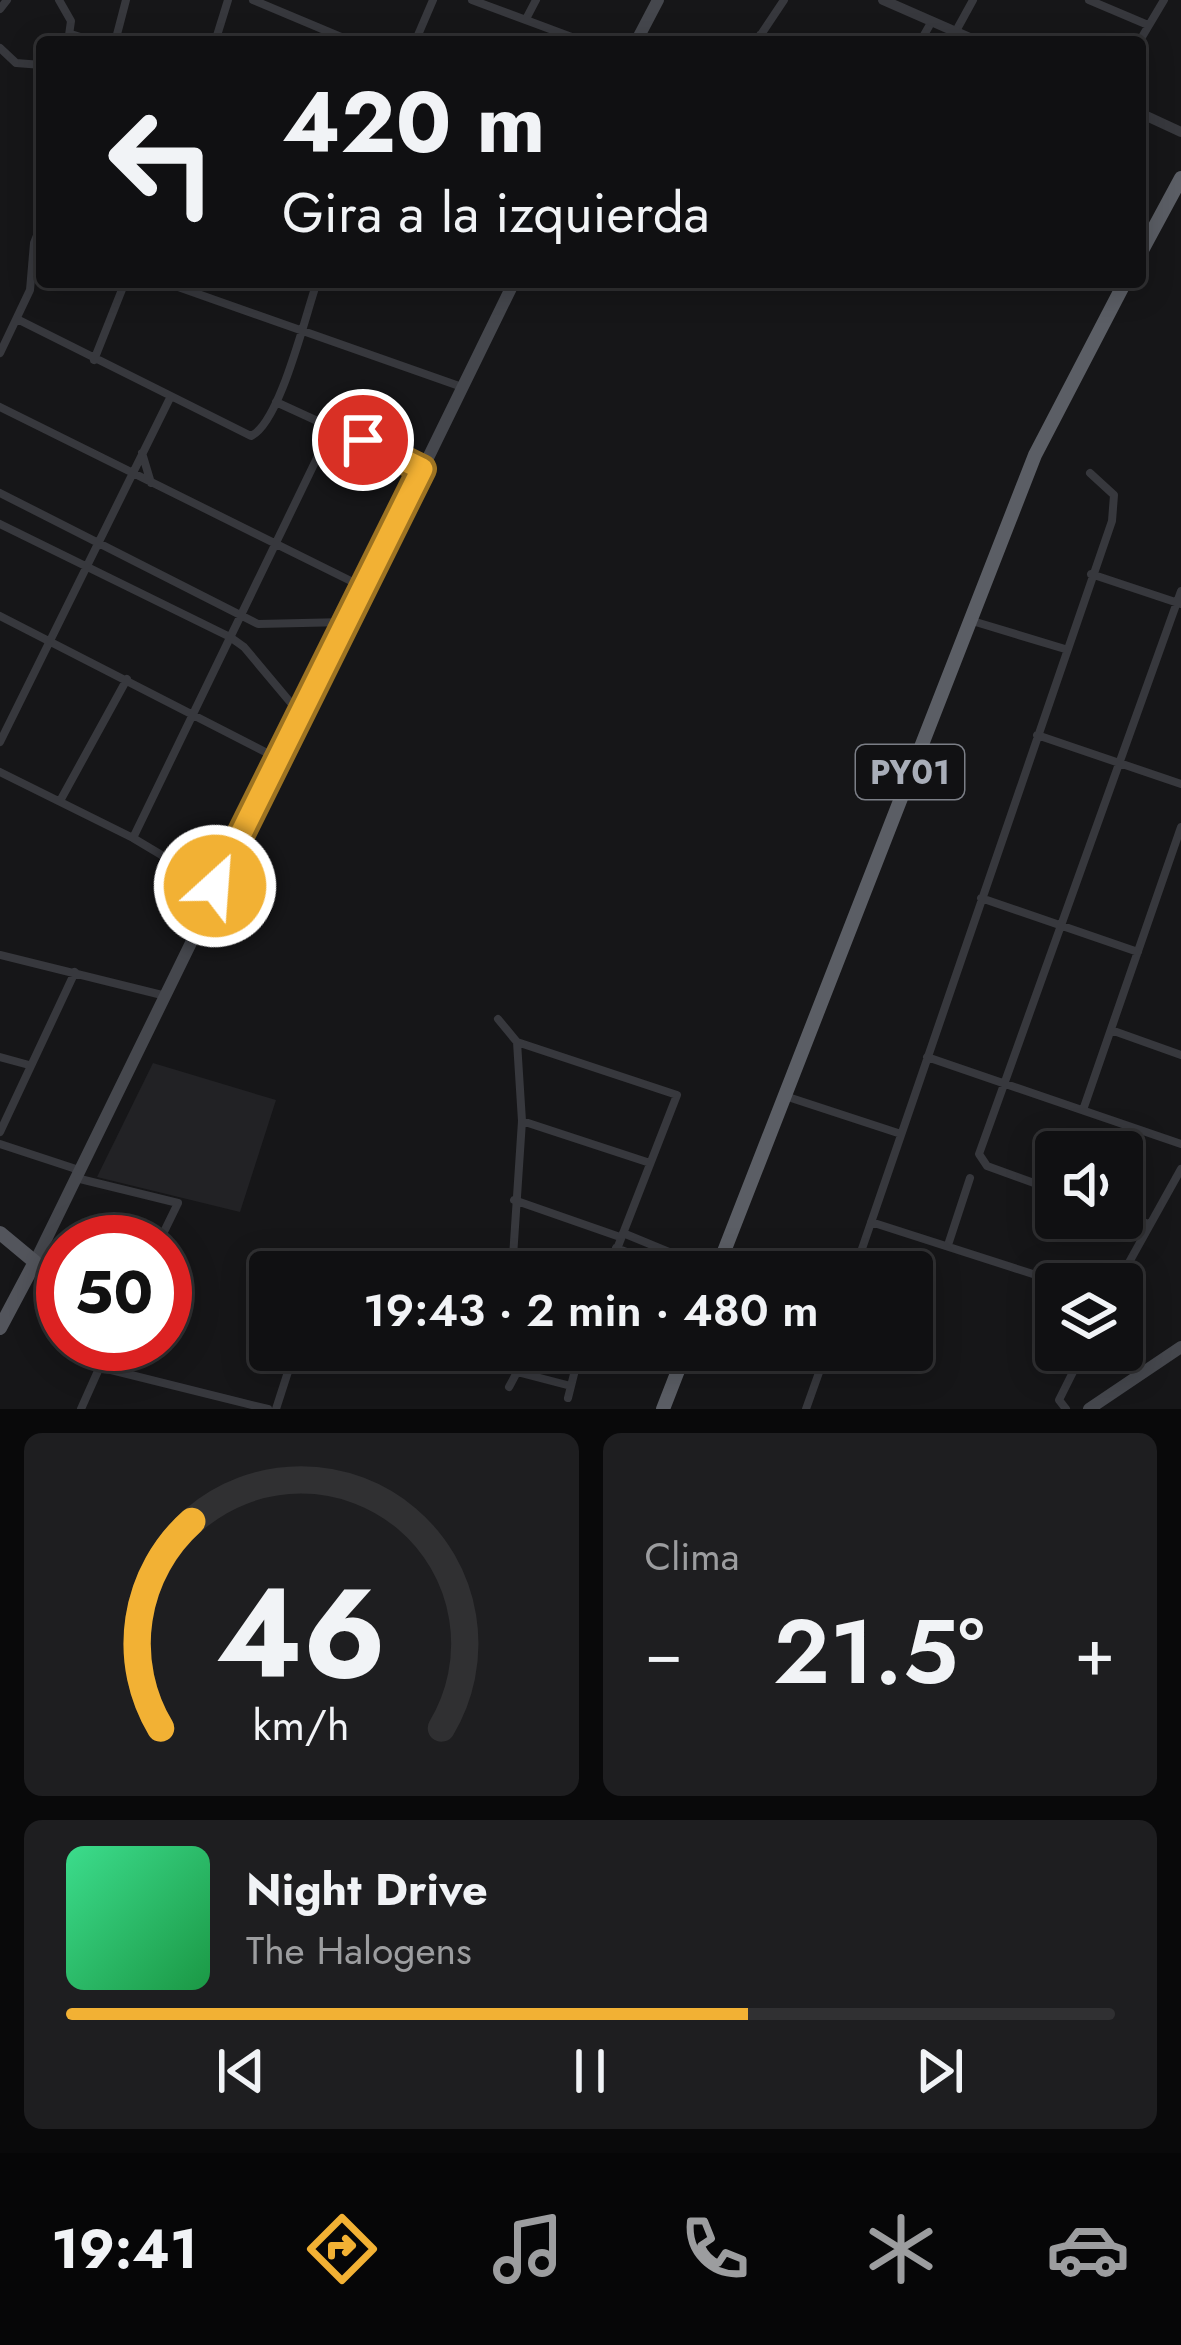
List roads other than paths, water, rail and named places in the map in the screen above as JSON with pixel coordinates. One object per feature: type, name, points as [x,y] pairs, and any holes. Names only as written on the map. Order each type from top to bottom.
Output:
[{"type":"highway","points":[[1146,243],[1181,178]]},
{"type":"highway","name":"PY01","points":[[725,1251],[1035,454],[1122,288]]},
{"type":"highway","points":[[663,1409],[678,1371]]},
{"type":"main road","points":[[639,36],[658,0]]},
{"type":"main road","points":[[0,1328],[6,1303],[35,1262],[511,288]]},
{"type":"main road","points":[[0,1233],[35,1262]]},
{"type":"main road","points":[[1089,1409],[1181,1347]]},
{"type":"street","points":[[0,9],[7,0]]},
{"type":"street","points":[[59,0],[69,36]]},
{"type":"street","points":[[117,36],[126,0]]},
{"type":"street","points":[[217,36],[228,0]]},
{"type":"street","points":[[253,0],[339,36]]},
{"type":"street","points":[[418,36],[433,0]]},
{"type":"street","points":[[472,0],[570,36]]},
{"type":"street","points":[[526,19],[536,0]]},
{"type":"street","points":[[760,36],[784,0]]},
{"type":"street","points":[[883,0],[965,36]]},
{"type":"street","points":[[956,32],[974,0]]},
{"type":"street","points":[[1089,0],[1148,26]]},
{"type":"street","points":[[1142,36],[1164,0]]},
{"type":"street","points":[[923,36],[932,21]]},
{"type":"street","points":[[0,47],[16,63],[36,65]]},
{"type":"street","points":[[1146,116],[1181,132]]},
{"type":"street","points":[[0,353],[30,290],[36,257]]},
{"type":"street","points":[[94,360],[123,288]]},
{"type":"street","points":[[182,288],[462,387]]},
{"type":"street","points":[[16,319],[169,400],[251,436],[265,426],[276,402],[315,288]]},
{"type":"street","points":[[0,742],[169,400]]},
{"type":"street","points":[[276,402],[422,469]]},
{"type":"street","points":[[0,407],[130,475],[364,586]]},
{"type":"street","points":[[133,838],[333,425]]},
{"type":"street","points":[[142,453],[151,484]]},
{"type":"street","points":[[862,1251],[1116,502],[1090,473]]},
{"type":"street","points":[[0,493],[240,616],[274,627],[346,622]]},
{"type":"street","points":[[0,524],[244,646],[301,715]]},
{"type":"street","points":[[1091,574],[1178,603]]},
{"type":"street","points":[[1035,1182],[981,1160],[1117,762],[1181,591]]},
{"type":"street","points":[[0,616],[279,759]]},
{"type":"street","points":[[969,620],[1065,649]]},
{"type":"street","points":[[60,802],[127,679]]},
{"type":"street","points":[[0,707],[14,714]]},
{"type":"street","points":[[1037,735],[1181,784]]},
{"type":"street","points":[[0,772],[133,838],[215,886]]},
{"type":"street","points":[[1083,1110],[1181,827]]},
{"type":"street","points":[[1167,867],[1181,872]]},
{"type":"street","points":[[981,898],[1063,921],[1138,952]]},
{"type":"street","points":[[0,955],[162,995]]},
{"type":"street","points":[[0,1132],[75,972]]},
{"type":"street","points":[[498,1019],[518,1042],[675,1092],[677,1100],[615,1251]]},
{"type":"street","points":[[1111,1030],[1181,1055]]},
{"type":"street","points":[[513,1251],[522,1120],[518,1042]]},
{"type":"street","points":[[0,1057],[28,1065]]},
{"type":"street","points":[[926,1057],[1181,1144]]},
{"type":"street","points":[[784,1096],[901,1134]]},
{"type":"street","points":[[522,1120],[650,1163]]},
{"type":"street","points":[[0,1144],[77,1174],[178,1203],[172,1215]]},
{"type":"street","points":[[1128,1263],[1181,1169]]},
{"type":"street","points":[[949,1245],[970,1178]]},
{"type":"street","points":[[514,1200],[663,1251]]},
{"type":"street","points":[[872,1222],[1035,1274]]},
{"type":"street","points":[[1143,1223],[1149,1225]]},
{"type":"street","points":[[616,1248],[624,1251]]},
{"type":"street","points":[[81,1409],[97,1371]]},
{"type":"street","points":[[119,1371],[272,1409],[287,1371]]},
{"type":"street","points":[[568,1398],[572,1371]]},
{"type":"street","points":[[806,1409],[820,1371]]},
{"type":"street","points":[[1066,1409],[1059,1400],[1074,1371]]},
{"type":"street","points":[[509,1387],[517,1372],[567,1385]]}]
